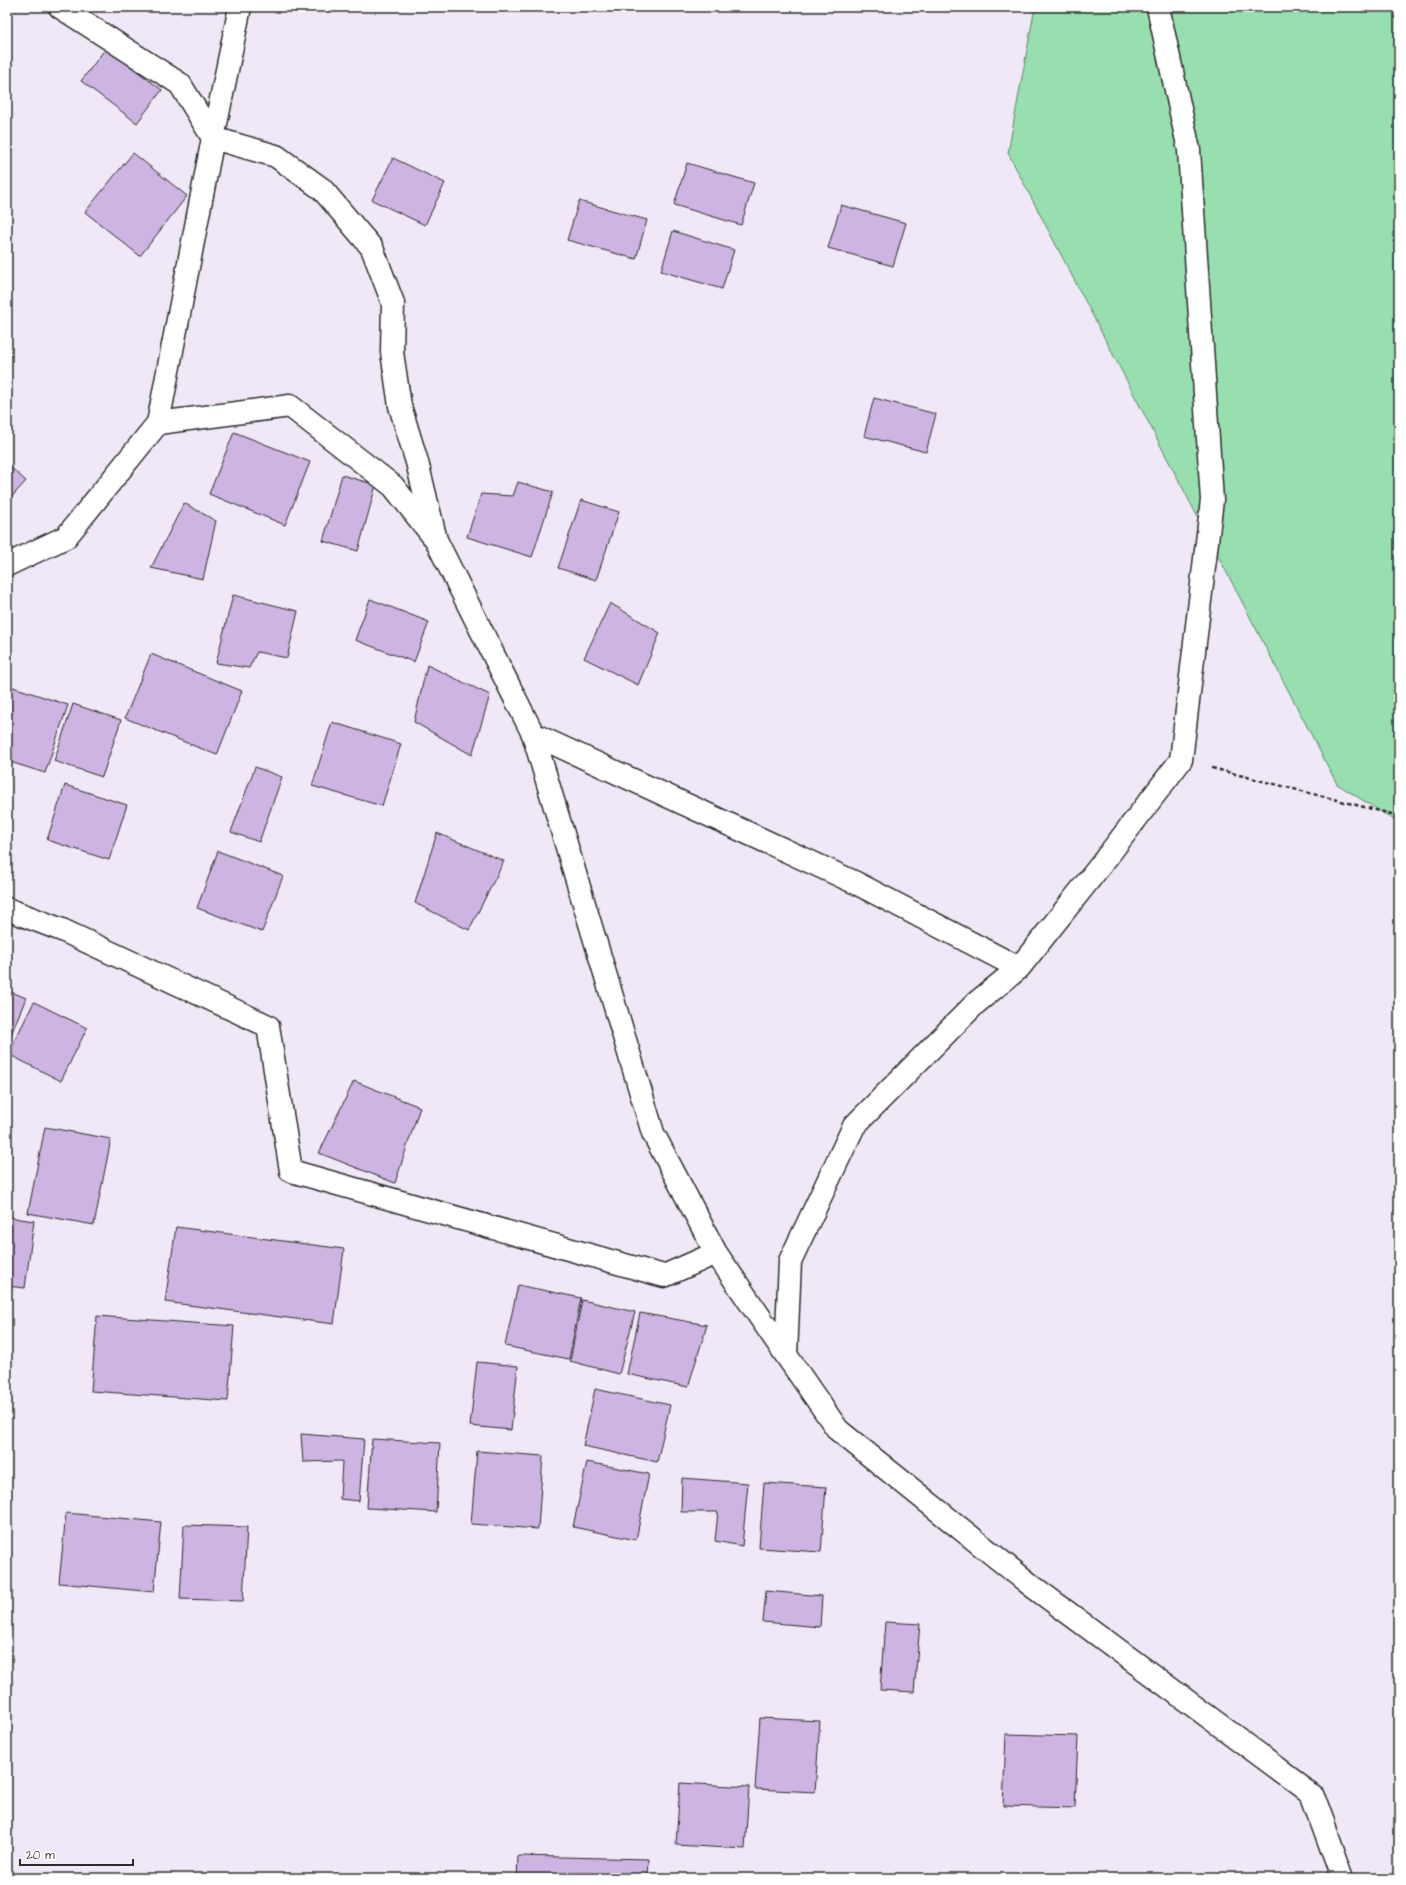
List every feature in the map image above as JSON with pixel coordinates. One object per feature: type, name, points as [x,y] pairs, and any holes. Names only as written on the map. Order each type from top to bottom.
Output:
[{"type":"street","points":[[60,7],[180,84],[213,138],[276,156],[322,189],[372,248],[393,303],[392,352],[400,406],[417,462],[436,540]]},
{"type":"street","points":[[7,565],[66,537],[158,423],[240,7]]},
{"type":"street","points":[[786,1355],[790,1261],[854,1126],[976,1003],[1019,968],[1100,866],[1181,760],[1212,500],[1189,150],[1158,7]]},
{"type":"street","points":[[158,423],[290,406],[392,486],[436,540],[534,734],[653,1133],[716,1253],[838,1430],[1032,1586],[1311,1793],[1342,1878]]},
{"type":"street","points":[[534,734],[856,883],[1019,968]]},
{"type":"street","points":[[7,909],[62,930],[268,1026],[291,1171],[664,1276],[716,1253]]},
{"type":"path","points":[[1181,760],[1399,816]]},
{"type":"green space","points":[[1035,7],[1399,7],[1399,823],[1337,784],[1008,153]]},
{"type":"building","points":[[106,48],[162,90],[137,123],[81,81]]},
{"type":"building","points":[[133,153],[187,196],[140,256],[85,212]]},
{"type":"building","points":[[393,158],[445,183],[425,225],[372,200]]},
{"type":"building","points":[[687,163],[754,183],[741,225],[674,205]]},
{"type":"building","points":[[579,201],[647,220],[636,259],[567,240]]},
{"type":"building","points":[[841,205],[906,223],[893,266],[828,248]]},
{"type":"building","points":[[673,231],[734,250],[722,289],[661,271]]},
{"type":"building","points":[[7,354],[11,356],[7,363]]},
{"type":"building","points":[[874,398],[936,414],[926,452],[864,436]]},
{"type":"building","points":[[234,432],[310,462],[285,525],[209,494]]},
{"type":"building","points":[[7,464],[26,481],[7,502]]},
{"type":"building","points":[[342,475],[376,485],[358,551],[323,541]]},
{"type":"building","points":[[518,482],[553,492],[532,557],[467,537],[481,494],[513,496]]},
{"type":"building","points":[[581,500],[619,512],[596,580],[558,568]]},
{"type":"building","points":[[184,503],[216,521],[203,579],[151,568]]},
{"type":"building","points":[[233,595],[298,611],[287,658],[257,652],[249,668],[216,663]]},
{"type":"building","points":[[370,599],[429,622],[414,662],[355,640]]},
{"type":"building","points":[[610,603],[660,633],[638,685],[584,658]]},
{"type":"building","points":[[151,654],[242,691],[217,755],[125,718]]},
{"type":"building","points":[[427,665],[490,695],[472,755],[414,722]]},
{"type":"building","points":[[7,685],[68,705],[45,773],[7,761]]},
{"type":"building","points":[[73,704],[121,720],[102,777],[54,761]]},
{"type":"building","points":[[332,722],[401,744],[382,806],[312,786]]},
{"type":"building","points":[[255,767],[282,777],[259,842],[231,832]]},
{"type":"building","points":[[65,785],[127,805],[109,860],[47,840]]},
{"type":"building","points":[[437,833],[504,861],[469,930],[415,903]]},
{"type":"building","points":[[218,851],[283,876],[262,932],[197,908]]},
{"type":"building","points":[[7,990],[26,998],[7,1044]]},
{"type":"building","points":[[34,1002],[87,1028],[61,1081],[8,1054]]},
{"type":"building","points":[[354,1081],[420,1107],[395,1183],[319,1153]]},
{"type":"building","points":[[45,1127],[111,1139],[94,1225],[28,1213]]},
{"type":"building","points":[[7,1217],[34,1221],[25,1288],[7,1286]]},
{"type":"building","points":[[176,1227],[344,1249],[334,1324],[165,1302]]},
{"type":"building","points":[[518,1285],[581,1298],[569,1359],[505,1346]]},
{"type":"building","points":[[582,1300],[635,1312],[619,1374],[570,1361]]},
{"type":"building","points":[[640,1313],[707,1325],[688,1387],[627,1374]]},
{"type":"building","points":[[97,1316],[234,1326],[228,1401],[91,1391]]},
{"type":"building","points":[[477,1362],[518,1366],[511,1430],[470,1426]]},
{"type":"building","points":[[595,1389],[670,1405],[657,1462],[583,1446]]},
{"type":"building","points":[[301,1434],[364,1439],[359,1501],[340,1499],[342,1461],[303,1462]]},
{"type":"building","points":[[372,1439],[440,1443],[436,1512],[367,1508]]},
{"type":"building","points":[[477,1451],[543,1456],[538,1529],[471,1524]]},
{"type":"building","points":[[587,1462],[649,1474],[636,1540],[573,1527]]},
{"type":"building","points":[[682,1478],[748,1483],[742,1546],[715,1541],[718,1512],[681,1512]]},
{"type":"building","points":[[764,1483],[826,1487],[821,1552],[759,1548]]},
{"type":"building","points":[[66,1513],[161,1522],[154,1592],[59,1583]]},
{"type":"building","points":[[184,1525],[247,1527],[243,1601],[180,1599]]},
{"type":"building","points":[[766,1591],[822,1596],[820,1627],[763,1622]]},
{"type":"building","points":[[885,1622],[920,1624],[914,1692],[880,1690]]},
{"type":"building","points":[[760,1718],[820,1721],[815,1792],[755,1789]]},
{"type":"building","points":[[1006,1734],[1078,1736],[1075,1808],[1003,1806]]},
{"type":"building","points":[[680,1783],[749,1787],[745,1849],[676,1845]]},
{"type":"building","points":[[518,1856],[649,1859],[648,1878],[517,1878]]}]
